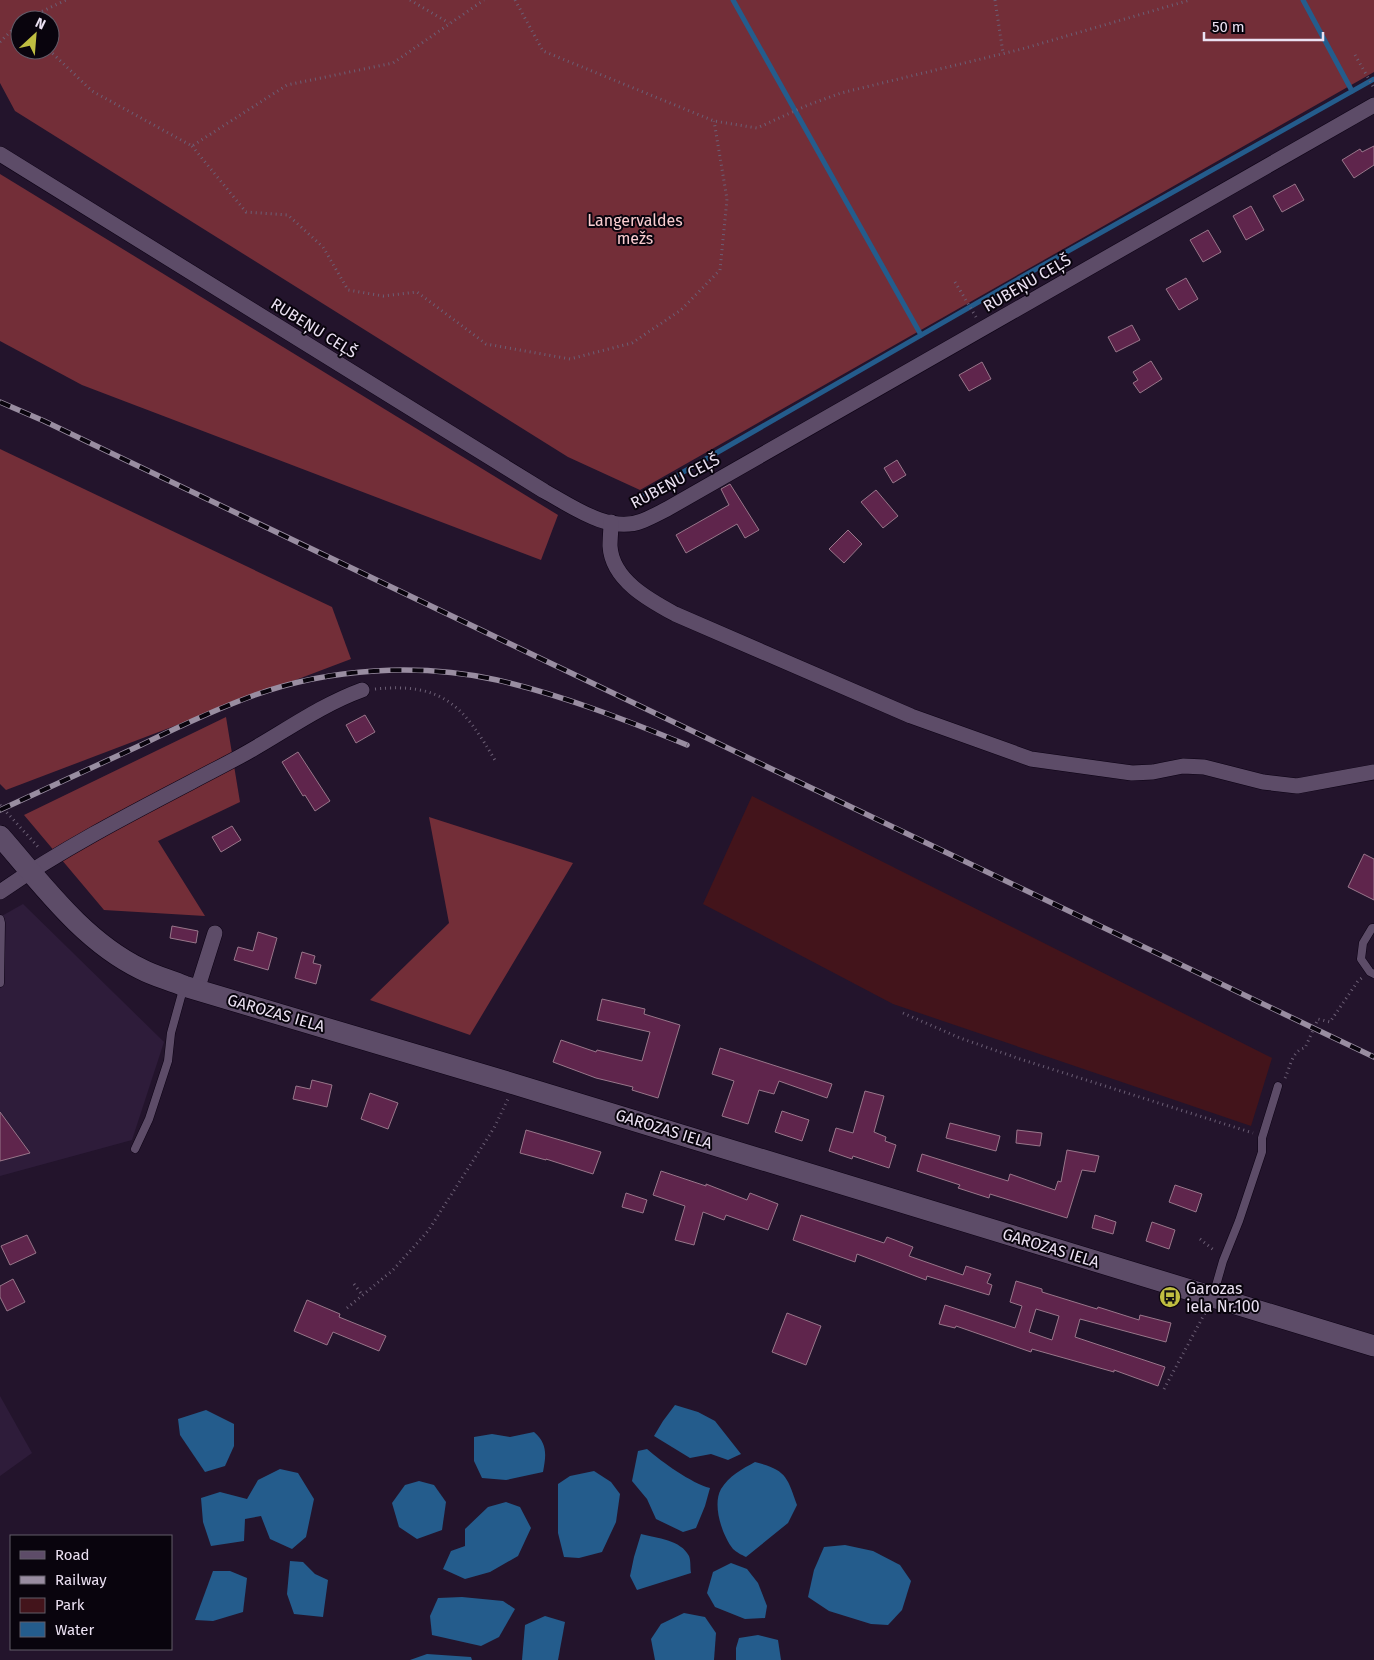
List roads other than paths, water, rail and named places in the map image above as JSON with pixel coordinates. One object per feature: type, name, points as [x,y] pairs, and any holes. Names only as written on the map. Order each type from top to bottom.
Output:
[{"type":"main road","name":"GAROZAS IELA","points":[[0,836],[66,910],[92,935],[111,951],[141,970],[190,988],[514,1084],[1374,1346]]},
{"type":"street","name":"RUBEŅU CEĻŠ","points":[[0,154],[544,491],[587,514],[621,525],[641,522],[666,509],[1374,105]]},
{"type":"street","points":[[611,522],[610,547],[615,563],[626,580],[648,600],[675,614],[911,716],[1031,758],[1132,773],[1153,772],[1183,766],[1204,767],[1263,782],[1297,786],[1374,772]]},
{"type":"street","points":[[0,892],[30,871],[246,753],[338,699],[362,690]]},
{"type":"street","points":[[190,988],[215,933]]},
{"type":"lane","points":[[0,919],[0,983]]},
{"type":"lane","points":[[1372,973],[1361,959],[1363,943],[1372,928],[1374,928]]},
{"type":"lane","points":[[135,1149],[149,1119],[168,1061],[171,1033],[190,988]]},
{"type":"lane","points":[[1212,1297],[1262,1152],[1262,1138],[1278,1086]]},
{"type":"water","points":[[675,1405],[698,1412],[715,1421],[741,1454],[728,1460],[711,1454],[690,1458],[654,1436]]},
{"type":"water","points":[[206,1410],[234,1424],[234,1446],[225,1466],[205,1472],[180,1435],[178,1419]]},
{"type":"water","points":[[534,1432],[542,1441],[545,1450],[543,1472],[506,1480],[482,1478],[474,1461],[474,1437],[492,1434],[510,1437]]},
{"type":"water","points":[[647,1449],[686,1477],[710,1488],[696,1528],[683,1532],[656,1519],[647,1499],[632,1481],[638,1451]]},
{"type":"water","points":[[755,1462],[773,1468],[784,1476],[791,1487],[797,1505],[788,1523],[746,1557],[734,1550],[725,1536],[718,1511],[718,1496],[728,1480]]},
{"type":"water","points":[[280,1469],[298,1473],[314,1499],[306,1537],[292,1549],[270,1539],[261,1516],[245,1519],[244,1541],[211,1546],[203,1522],[201,1498],[220,1492],[247,1499],[258,1480]]},
{"type":"water","points":[[594,1471],[611,1482],[620,1494],[616,1522],[602,1552],[579,1558],[564,1557],[558,1533],[558,1484],[570,1476]]},
{"type":"water","points":[[419,1481],[434,1485],[446,1502],[442,1530],[417,1539],[399,1527],[392,1503],[405,1485]]},
{"type":"water","points":[[506,1502],[520,1507],[531,1528],[518,1556],[490,1572],[465,1579],[443,1569],[451,1551],[465,1546],[465,1529],[488,1507]]},
{"type":"water","points":[[641,1534],[668,1540],[680,1546],[689,1556],[691,1573],[637,1590],[630,1576]]},
{"type":"water","points":[[845,1545],[873,1551],[900,1565],[911,1581],[902,1610],[888,1625],[871,1624],[829,1611],[808,1597],[814,1570],[824,1547]]},
{"type":"water","points":[[290,1561],[303,1562],[315,1574],[328,1580],[323,1617],[294,1614],[287,1594]]},
{"type":"water","points":[[731,1563],[747,1569],[758,1583],[767,1606],[765,1618],[745,1619],[715,1607],[707,1593],[713,1572]]},
{"type":"water","points":[[213,1571],[230,1571],[247,1578],[243,1612],[213,1621],[195,1620]]},
{"type":"water","points":[[462,1597],[503,1601],[515,1609],[499,1637],[481,1646],[432,1635],[430,1616],[438,1598]]},
{"type":"water","points":[[684,1613],[705,1617],[716,1633],[714,1660],[655,1660],[651,1639],[661,1624]]},
{"type":"water","points":[[545,1616],[565,1622],[558,1660],[522,1660],[525,1625]]},
{"type":"water","points":[[758,1635],[778,1640],[781,1660],[736,1660],[736,1648],[739,1638]]},
{"type":"water","points":[[427,1654],[471,1657],[472,1660],[410,1660]]},
{"type":"waterway","points":[[733,0],[921,335]]},
{"type":"waterway","points":[[1303,0],[1352,91]]},
{"type":"waterway","points":[[645,494],[1022,277],[1374,79]]},
{"type":"railway","points":[[0,402],[44,421],[1374,1057]]},
{"type":"railway","points":[[0,810],[240,700],[313,679],[375,671],[437,671],[497,680],[617,717],[687,745]]},
{"type":"place","name":"Garozas iela Nr.100","points":[[1170,1297]]},
{"type":"park label","name":"Langervaldes mežs","points":[[635,229]]}]
